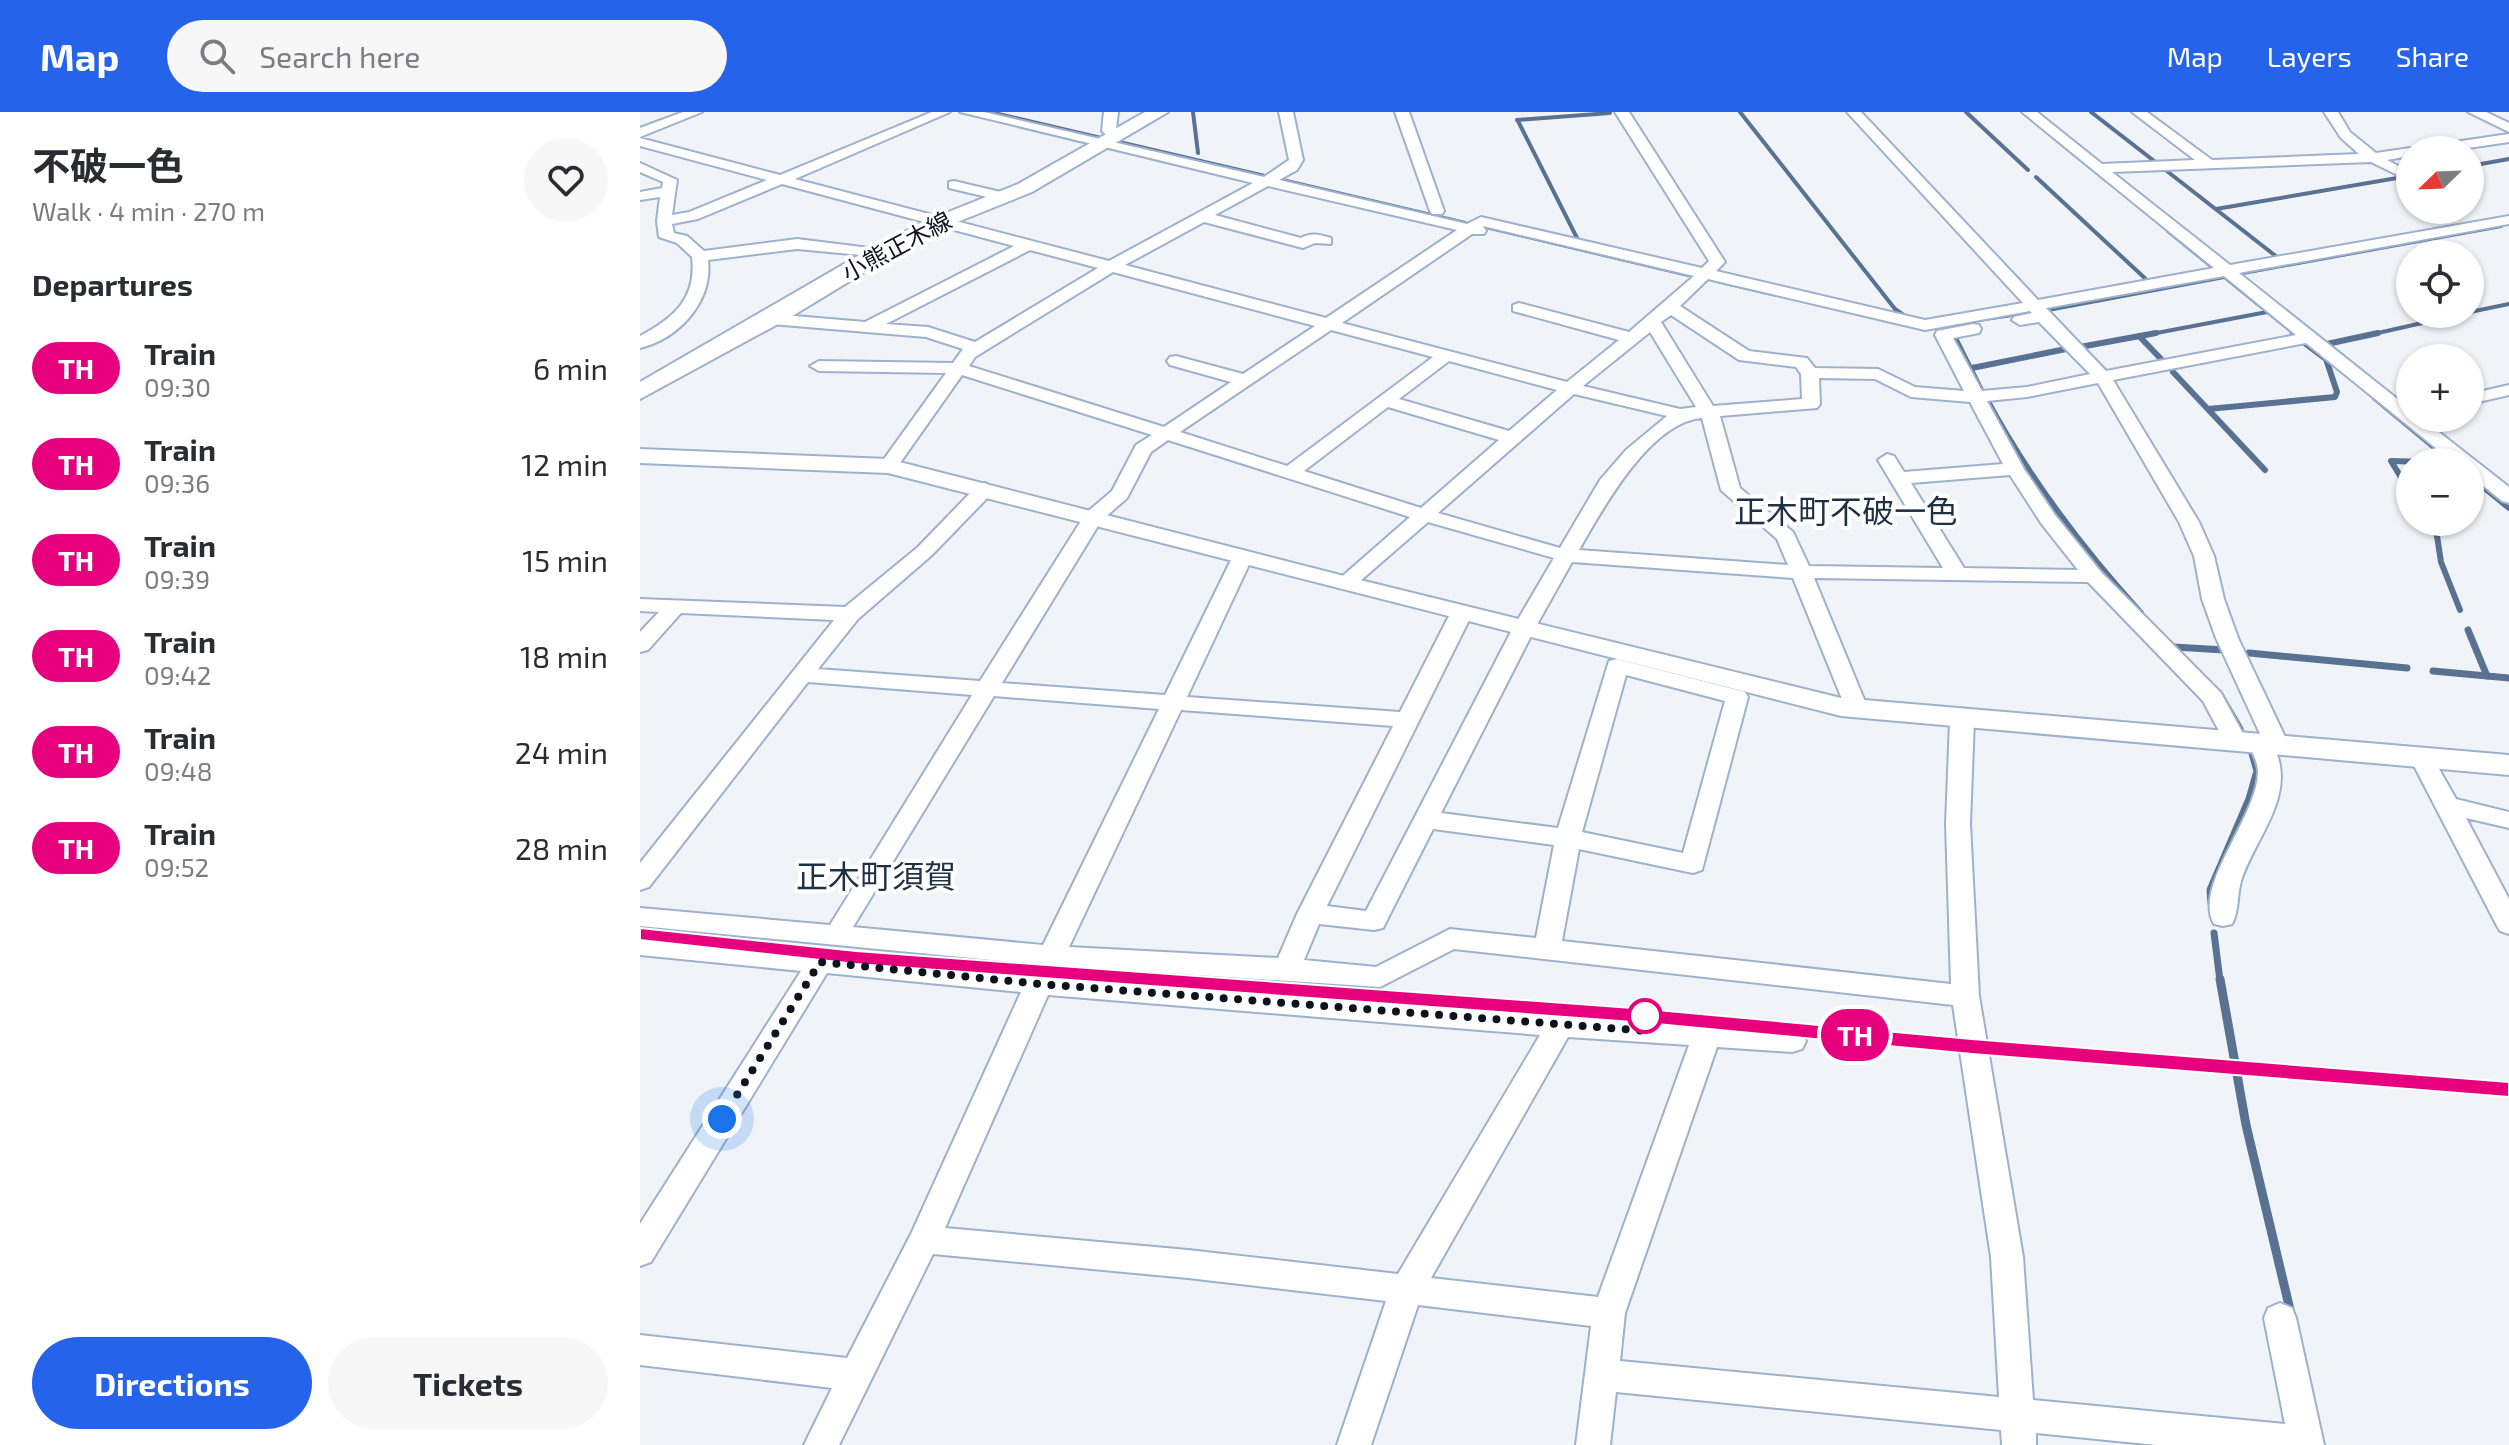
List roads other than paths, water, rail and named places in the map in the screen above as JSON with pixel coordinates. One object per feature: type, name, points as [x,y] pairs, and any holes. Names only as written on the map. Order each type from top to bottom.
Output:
[{"type":"main road","name":"小熊正木線","points":[[640,392],[771,319],[878,254],[938,223],[1004,197],[1159,112]]},
{"type":"street","points":[[640,133],[695,112]]},
{"type":"street","points":[[664,221],[693,216],[943,112]]},
{"type":"street","points":[[967,112],[1110,139]]},
{"type":"street","points":[[1010,112],[1110,139],[1702,278],[1925,334],[1943,335],[2227,271],[2507,222]]},
{"type":"street","points":[[1110,139],[1111,112]]},
{"type":"street","points":[[888,466],[958,368],[976,348],[1112,266],[1274,178],[1296,160],[1286,112]]},
{"type":"street","points":[[1402,112],[1437,211]]},
{"type":"street","points":[[1345,584],[1570,388],[1670,307],[1717,262],[1622,112]]},
{"type":"street","points":[[1854,112],[2103,378],[2189,522],[2204,556],[2213,599],[2257,743],[2271,771],[2261,812],[2222,897],[2223,917]]},
{"type":"street","points":[[2029,112],[2396,405]]},
{"type":"street","points":[[2139,112],[2209,164]]},
{"type":"street","points":[[2331,112],[2340,131],[2370,158],[2396,171]]},
{"type":"street","points":[[2475,112],[2509,128]]},
{"type":"street","points":[[2449,128],[2460,136]]},
{"type":"street","points":[[2484,142],[2509,138]]},
{"type":"street","points":[[640,142],[938,223],[1680,414],[1811,404],[1810,373],[1801,362],[1745,356],[1670,307]]},
{"type":"street","points":[[2097,168],[2370,158],[2396,154]]},
{"type":"street","points":[[640,167],[670,180],[664,221],[667,237],[682,239],[700,256],[701,284],[692,302],[669,328],[640,343]]},
{"type":"street","points":[[1274,178],[1437,211],[1476,225]]},
{"type":"street","points":[[2379,185],[2396,181]]},
{"type":"street","points":[[954,185],[1004,197]]},
{"type":"street","points":[[640,196],[670,191]]},
{"type":"street","points":[[2484,212],[2507,222]]},
{"type":"street","points":[[1200,216],[1303,243],[1313,238],[1326,241]]},
{"type":"street","points":[[842,924],[1093,517],[1120,494],[1143,449],[1476,225]]},
{"type":"street","points":[[700,256],[797,244],[878,254]]},
{"type":"street","points":[[869,326],[1027,245]]},
{"type":"street","points":[[1702,278],[1925,325],[2039,311]]},
{"type":"street","points":[[1519,308],[1631,338]]},
{"type":"street","points":[[771,319],[928,332],[976,348]]},
{"type":"street","points":[[1652,321],[1682,374],[1710,414],[1731,490],[1786,536],[1857,709]]},
{"type":"street","points":[[1943,335],[2015,469],[2048,519],[2094,576],[2257,743]]},
{"type":"street","points":[[1810,373],[1878,374],[1911,392],[1975,397],[2027,392],[2309,337]]},
{"type":"street","points":[[1290,473],[1446,355]]},
{"type":"street","points":[[1176,361],[1245,380]]},
{"type":"street","points":[[819,366],[958,368],[1424,515],[1564,555],[1801,572],[2094,576]]},
{"type":"street","points":[[2484,396],[2509,390]]},
{"type":"street","points":[[1385,401],[1512,438]]},
{"type":"street","points":[[1310,914],[1374,921],[1564,555],[1607,484],[1633,454],[1680,414]]},
{"type":"street","points":[[2429,432],[2448,448]]},
{"type":"street","points":[[640,456],[888,466],[1786,695],[1857,709],[2509,765]]},
{"type":"street","points":[[1887,460],[1958,575]]},
{"type":"street","points":[[1898,478],[2015,469]]},
{"type":"street","points":[[2484,477],[2509,497]]},
{"type":"street","points":[[640,881],[850,614],[925,551],[985,489]]},
{"type":"street","points":[[821,1445],[924,1240],[1053,956],[1243,556]]},
{"type":"street","points":[[640,605],[850,614]]},
{"type":"street","points":[[640,645],[676,606]]},
{"type":"street","points":[[1287,969],[1310,914],[1462,612]]},
{"type":"street","points":[[1427,820],[1568,838],[1693,864],[1737,697],[1617,666],[1568,838],[1547,949]]},
{"type":"street","points":[[802,675],[1408,720]]},
{"type":"street","points":[[1962,720],[1958,824],[1965,996],[2007,1257],[2018,1430]]},
{"type":"street","points":[[2422,758],[2509,924]]},
{"type":"street","points":[[2447,805],[2509,820]]},
{"type":"street","points":[[640,917],[1053,956],[1380,977],[1450,939],[1965,996]]},
{"type":"street","points":[[640,945],[1040,984],[1560,1026],[1792,1041]]},
{"type":"street","points":[[640,1251],[820,962]]},
{"type":"street","points":[[1354,1445],[1407,1289],[1560,1026]]},
{"type":"street","points":[[1593,1445],[1609,1313],[1707,1035]]},
{"type":"street","points":[[924,1240],[1407,1289],[1609,1313]]},
{"type":"street","points":[[1601,1375],[2018,1430],[2307,1444],[2280,1318]]},
{"type":"street","points":[[640,1350],[856,1375]]},
{"type":"waterway","points":[[990,112],[1101,138]]},
{"type":"waterway","points":[[1193,112],[1198,153]]},
{"type":"waterway","points":[[1740,112],[1895,309],[1905,316]]},
{"type":"waterway","points":[[1966,112],[2028,170]]},
{"type":"waterway","points":[[2091,112],[2158,164]]},
{"type":"waterway","points":[[1517,120],[1610,113]]},
{"type":"waterway","points":[[1518,121],[1577,238]]},
{"type":"waterway","points":[[2053,137],[2106,180]]},
{"type":"waterway","points":[[1119,142],[1269,177]]},
{"type":"waterway","points":[[2484,163],[2509,159]]},
{"type":"waterway","points":[[2163,168],[2277,257]]},
{"type":"waterway","points":[[2036,177],[2149,282]]},
{"type":"waterway","points":[[2216,209],[2396,178]]},
{"type":"waterway","points":[[1278,179],[1465,223]]},
{"type":"waterway","points":[[2243,273],[2501,226]]},
{"type":"waterway","points":[[1486,227],[1697,277]]},
{"type":"waterway","points":[[2168,231],[2296,335],[2293,333]]},
{"type":"waterway","points":[[2048,310],[2224,277]]},
{"type":"waterway","points":[[1717,281],[1777,295]]},
{"type":"waterway","points":[[2484,309],[2509,304]]},
{"type":"waterway","points":[[1922,328],[2033,312]]},
{"type":"waterway","points":[[2146,335],[2267,312]]},
{"type":"waterway","points":[[2375,334],[2400,328]]},
{"type":"waterway","points":[[2139,336],[2156,333]]},
{"type":"waterway","points":[[2327,344],[2375,334]]},
{"type":"waterway","points":[[2369,335],[2375,334]]},
{"type":"waterway","points":[[2080,347],[2139,336]]},
{"type":"waterway","points":[[2139,336],[2161,359]]},
{"type":"waterway","points":[[1955,338],[1981,390]]},
{"type":"waterway","points":[[2208,409],[2335,397],[2337,392],[2326,359],[2306,344]]},
{"type":"waterway","points":[[1972,368],[2066,349]]},
{"type":"waterway","points":[[2173,372],[2265,470]]},
{"type":"waterway","points":[[2375,398],[2435,448]]},
{"type":"waterway","points":[[1987,400],[2020,457],[2057,511],[2141,613]]},
{"type":"waterway","points":[[2396,461],[2391,461],[2396,469]]},
{"type":"waterway","points":[[2484,487],[2509,508]]},
{"type":"waterway","points":[[2437,536],[2441,562],[2460,610]]},
{"type":"waterway","points":[[2468,630],[2487,676]]},
{"type":"waterway","points":[[2174,647],[2224,650]]},
{"type":"waterway","points":[[2249,653],[2407,668]]},
{"type":"waterway","points":[[2433,671],[2487,676]]},
{"type":"waterway","points":[[2487,676],[2509,678]]},
{"type":"waterway","points":[[2219,693],[2240,729]]},
{"type":"waterway","points":[[2211,903],[2210,890],[2249,799],[2257,771],[2251,750]]},
{"type":"waterway","points":[[2214,933],[2220,981]]},
{"type":"waterway","points":[[2220,979],[2246,1125],[2291,1314]]},
{"type":"railway","points":[[640,934],[856,958],[1172,981]]},
{"type":"railway","points":[[1149,979],[1172,981]]},
{"type":"railway","points":[[1172,981],[1646,1016],[1972,1047],[2509,1090]]},
{"type":"train","name":"TH","points":[[640,934],[856,958],[1646,1016],[1972,1047],[2509,1090]]},
{"type":"district","name":"正木町不破一色","points":[[1846,512]]},
{"type":"district","name":"正木町須賀","points":[[876,877]]}]
